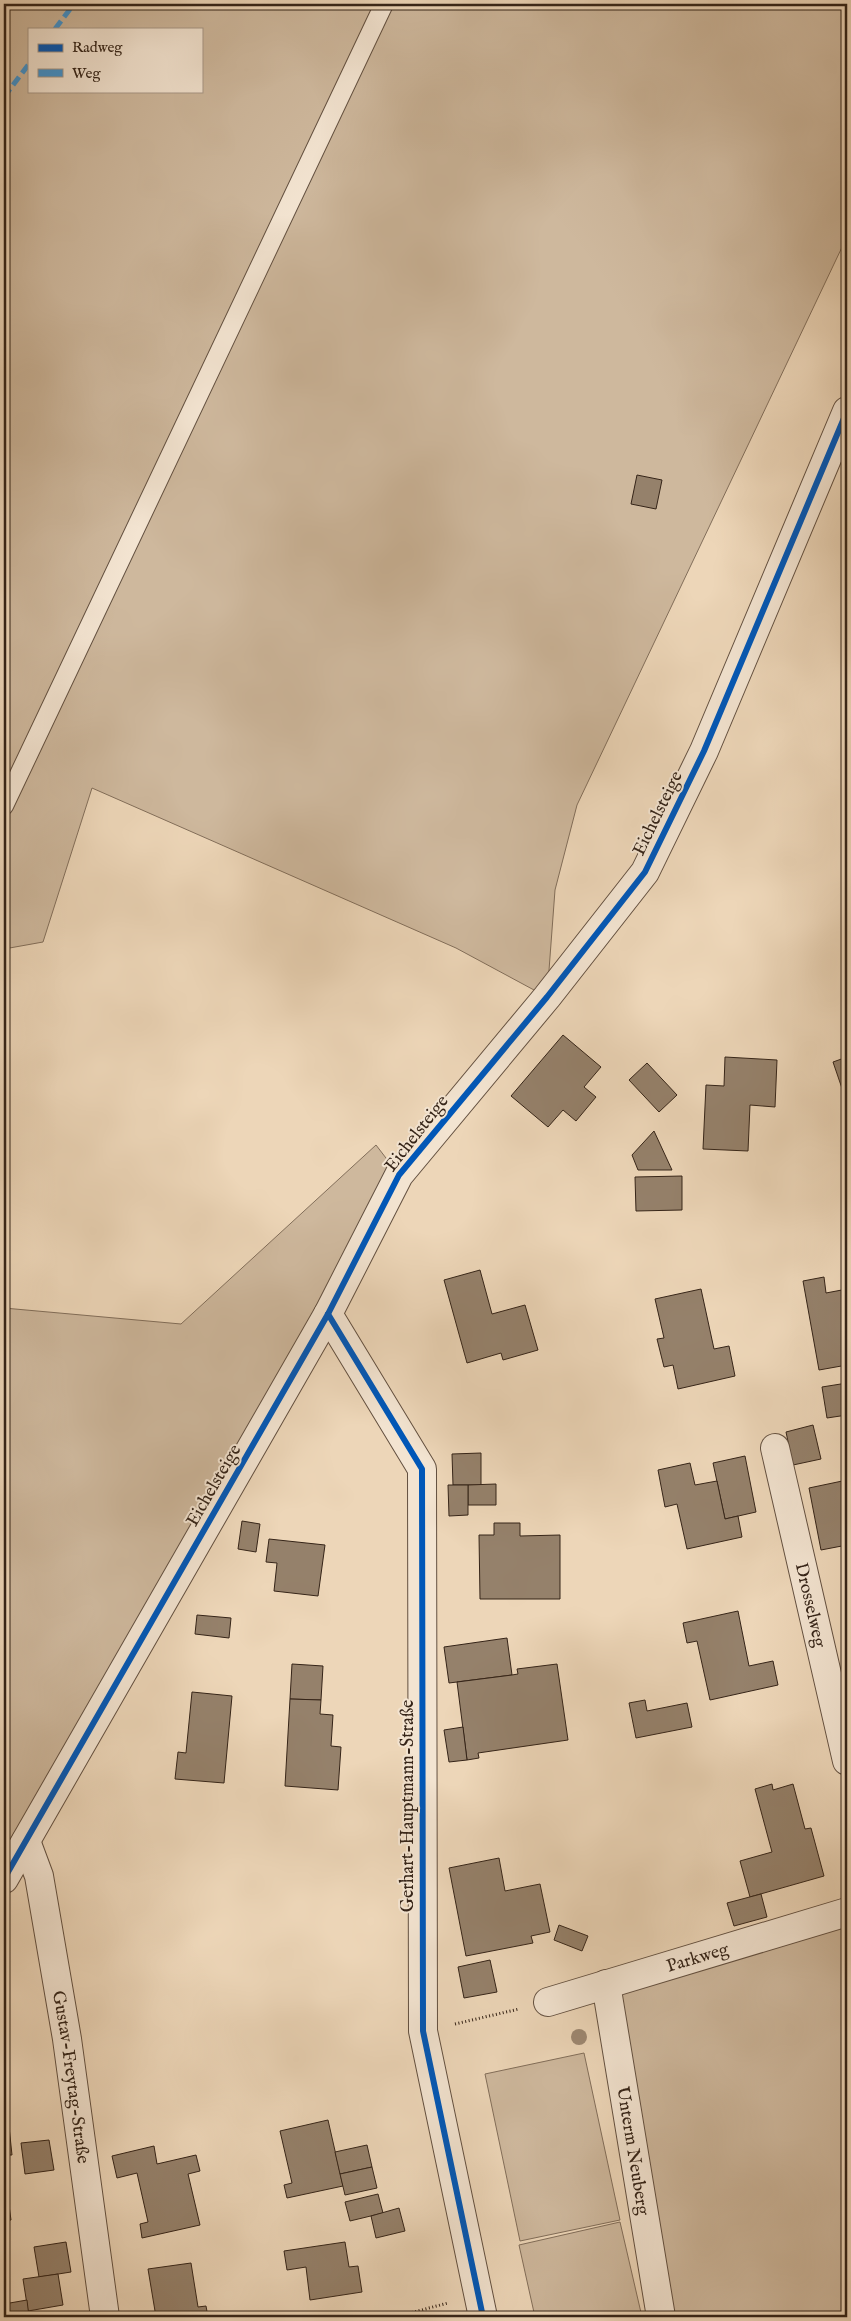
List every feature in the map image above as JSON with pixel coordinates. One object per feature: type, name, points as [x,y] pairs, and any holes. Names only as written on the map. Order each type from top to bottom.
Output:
[{"type":"street","name":"Eichelsteige","points":[[4,1879],[328,1314],[399,1175],[547,997],[645,872],[704,751],[847,410]]},
{"type":"street","name":"Gerhart-Hauptmann-Straße","points":[[328,1314],[422,1469],[423,2031],[480,2306]]},
{"type":"street","name":"Drosselweg","points":[[775,1448],[847,1761]]},
{"type":"street","name":"Gustav-Freytag-Straße","points":[[26,1841],[39,1876],[43,1895],[67,2040],[105,2317]]},
{"type":"street","name":"Parkweg","points":[[548,2002],[847,1912]]},
{"type":"street","name":"Unterm Neuberg","points":[[606,1984],[662,2317]]},
{"type":"lane","points":[[4,806],[384,4]]},
{"type":"path","points":[[423,2031],[548,2002]]},
{"type":"path","points":[[395,2317],[480,2306]]},
{"type":"shaded area","points":[[4,4],[847,4],[847,243],[844,243],[577,805],[555,890],[547,997],[456,948],[92,788],[43,942],[4,949]]},
{"type":"shaded area","points":[[376,1145],[399,1175],[4,1876],[4,1308],[181,1324]]},
{"type":"shaded area","points":[[847,1912],[847,2317],[661,2317],[606,1984]]},
{"type":"shaded area","points":[[584,2053],[620,2220],[520,2241],[485,2074]]},
{"type":"shaded area","points":[[620,2222],[642,2317],[535,2317],[519,2245]]},
{"type":"building","points":[[637,475],[662,480],[656,509],[631,504]]},
{"type":"building","points":[[563,1035],[601,1067],[584,1087],[596,1097],[576,1121],[563,1110],[548,1127],[511,1096]]},
{"type":"building","points":[[725,1057],[777,1060],[775,1107],[750,1105],[748,1151],[703,1149],[706,1085],[724,1086]]},
{"type":"building","points":[[847,1057],[847,1103],[833,1062]]},
{"type":"building","points":[[647,1063],[677,1095],[659,1112],[629,1080]]},
{"type":"building","points":[[654,1131],[672,1170],[638,1170],[632,1155]]},
{"type":"building","points":[[682,1176],[682,1210],[636,1211],[635,1177]]},
{"type":"building","points":[[480,1270],[492,1314],[525,1305],[538,1350],[503,1360],[501,1353],[467,1363],[444,1280]]},
{"type":"building","points":[[824,1277],[826,1293],[847,1289],[847,1365],[819,1370],[803,1281]]},
{"type":"building","points":[[701,1289],[714,1349],[729,1346],[735,1376],[678,1389],[673,1365],[664,1367],[657,1339],[664,1338],[655,1299]]},
{"type":"building","points":[[847,1383],[847,1415],[827,1418],[822,1387]]},
{"type":"building","points":[[813,1425],[821,1459],[793,1465],[786,1432]]},
{"type":"building","points":[[481,1453],[481,1485],[453,1485],[452,1454]]},
{"type":"building","points":[[745,1456],[756,1512],[725,1519],[713,1463]]},
{"type":"building","points":[[690,1463],[695,1485],[717,1481],[725,1519],[738,1516],[742,1537],[687,1549],[677,1504],[665,1507],[658,1470]]},
{"type":"building","points":[[847,1480],[847,1545],[821,1550],[809,1488]]},
{"type":"building","points":[[496,1484],[496,1505],[468,1505],[468,1485]]},
{"type":"building","points":[[448,1485],[468,1485],[468,1515],[449,1516]]},
{"type":"building","points":[[242,1521],[260,1524],[256,1552],[238,1549]]},
{"type":"building","points":[[494,1523],[520,1523],[520,1536],[560,1535],[560,1599],[480,1599],[479,1535],[494,1535]]},
{"type":"building","points":[[269,1539],[325,1545],[318,1596],[274,1591],[277,1563],[266,1562]]},
{"type":"building","points":[[738,1611],[749,1666],[773,1661],[778,1685],[710,1700],[697,1641],[687,1643],[683,1623]]},
{"type":"building","points":[[197,1615],[231,1618],[229,1638],[195,1634]]},
{"type":"building","points":[[507,1638],[512,1675],[449,1683],[444,1647]]},
{"type":"building","points":[[292,1664],[323,1666],[321,1700],[290,1699]]},
{"type":"building","points":[[557,1664],[568,1740],[478,1753],[479,1758],[467,1760],[457,1682],[518,1674],[517,1669]]},
{"type":"building","points":[[192,1692],[232,1696],[224,1783],[175,1779],[178,1752],[186,1753]]},
{"type":"building","points":[[290,1699],[321,1700],[320,1714],[333,1715],[331,1746],[341,1747],[338,1790],[285,1786]]},
{"type":"building","points":[[645,1700],[647,1711],[687,1703],[692,1727],[636,1738],[629,1703]]},
{"type":"building","points":[[463,1727],[467,1760],[449,1762],[444,1730]]},
{"type":"building","points":[[772,1784],[773,1790],[793,1784],[805,1829],[811,1828],[824,1876],[750,1897],[740,1861],[772,1852],[755,1789]]},
{"type":"building","points":[[499,1858],[505,1891],[540,1884],[550,1932],[531,1936],[533,1943],[466,1956],[449,1868]]},
{"type":"building","points":[[761,1894],[767,1917],[734,1926],[727,1903]]},
{"type":"building","points":[[559,1925],[588,1936],[582,1951],[554,1940]]},
{"type":"building","points":[[490,1960],[497,1992],[464,1998],[458,1967]]},
{"type":"building","points":[[4,2105],[5,2118],[8,2117],[12,2155],[4,2155]]},
{"type":"building","points":[[328,2120],[343,2186],[287,2198],[284,2185],[292,2183],[280,2131]]},
{"type":"building","points":[[49,2140],[54,2170],[25,2174],[21,2143]]},
{"type":"building","points":[[367,2145],[372,2167],[340,2174],[335,2152]]},
{"type":"building","points":[[154,2146],[157,2164],[196,2155],[200,2171],[188,2174],[200,2225],[142,2238],[140,2224],[148,2222],[137,2173],[117,2178],[112,2156]]},
{"type":"building","points":[[372,2167],[377,2188],[345,2195],[340,2174]]},
{"type":"building","points":[[4,2191],[7,2191],[11,2220],[4,2221]]},
{"type":"building","points":[[378,2194],[383,2213],[350,2221],[345,2202]]},
{"type":"building","points":[[399,2208],[405,2231],[376,2238],[371,2216]]},
{"type":"building","points":[[4,2232],[8,2265],[4,2266]]},
{"type":"building","points":[[66,2242],[71,2272],[39,2277],[34,2247]]},
{"type":"building","points":[[345,2242],[349,2267],[358,2266],[362,2292],[310,2300],[306,2267],[287,2270],[284,2251]]},
{"type":"building","points":[[191,2263],[198,2307],[206,2306],[208,2317],[156,2317],[148,2269]]},
{"type":"building","points":[[58,2274],[63,2305],[28,2311],[23,2279]]},
{"type":"building","points":[[27,2300],[29,2317],[4,2317],[4,2304]]},
{"type":"marked path","points":[[56,28],[74,4]]},
{"type":"marked path","points":[[4,97],[28,65]]},
{"type":"cycle path","points":[[4,1879],[328,1314],[399,1175],[547,997],[645,872],[704,751],[847,411]]},
{"type":"cycle path","points":[[328,1314],[422,1469],[423,2031],[483,2317]]}]
